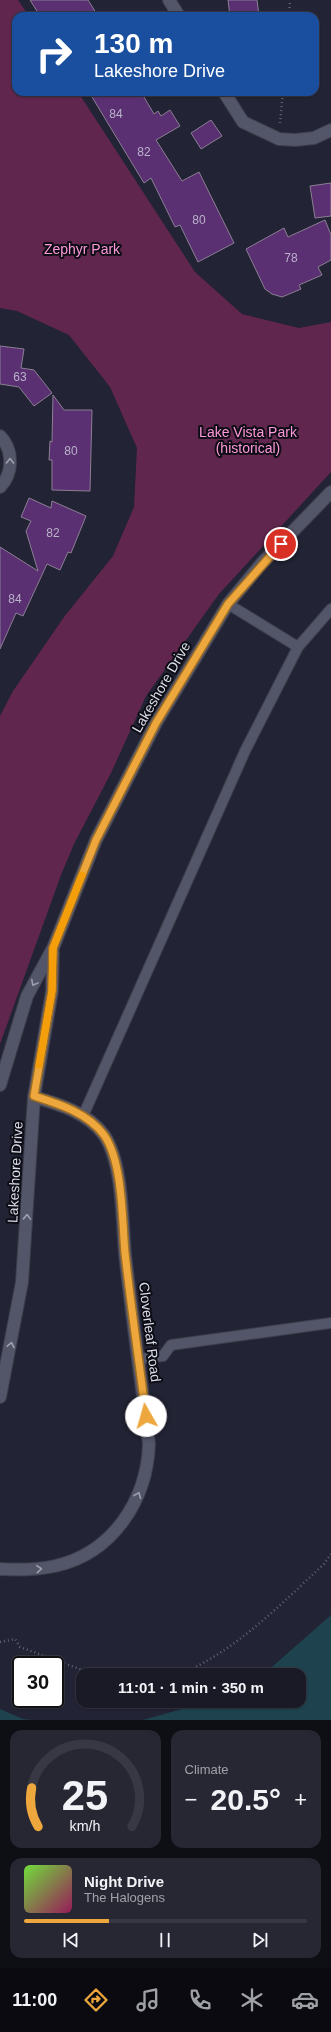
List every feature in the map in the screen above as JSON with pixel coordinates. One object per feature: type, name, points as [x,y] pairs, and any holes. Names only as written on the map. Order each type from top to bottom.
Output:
[{"type":"street","points":[[169,0],[176,12]]},
{"type":"street","points":[[227,96],[243,122],[279,139],[295,140],[314,138],[331,130]]},
{"type":"street","points":[[0,436],[9,450],[11,462],[9,473],[0,487]]},
{"type":"street","name":"Lakeshore Drive","points":[[0,1085],[27,996],[53,948],[103,826],[156,723],[228,604],[262,563],[331,492]]},
{"type":"street","name":"Lakeshore Drive","points":[[0,1397],[22,1282],[34,1096],[52,991],[53,948]]},
{"type":"street","name":"Cloverleaf Road","points":[[0,1569],[44,1568],[76,1559],[108,1538],[130,1513],[143,1484],[148,1460],[149,1444],[125,1253],[117,1169],[112,1150],[104,1136],[94,1124],[83,1116],[60,1104],[34,1096]]},
{"type":"lane","points":[[228,604],[298,647]]},
{"type":"lane","points":[[83,1116],[245,751],[298,647],[331,609]]},
{"type":"lane","points":[[139,1359],[163,1356],[171,1345],[331,1324]]},
{"type":"path","points":[[289,12],[290,0]]},
{"type":"path","points":[[279,139],[283,96]]},
{"type":"path","points":[[195,1668],[258,1626],[324,1564],[331,1554]]},
{"type":"path","points":[[0,1642],[15,1639],[20,1647],[77,1668]]},
{"type":"green space","name":"Lake Vista Park (historical)","points":[[0,0],[18,0],[26,12],[12,12],[12,96],[81,96],[195,272],[242,314],[299,328],[331,322],[331,472],[219,594],[146,696],[111,773],[74,844],[61,875],[0,1044],[0,716],[13,691],[64,617],[113,556],[134,507],[137,448],[110,387],[69,335],[17,311],[0,308]]},
{"type":"water","points":[[331,1615],[331,1720],[143,1720],[185,1708],[306,1708],[306,1668],[269,1668]]},
{"type":"water","points":[[0,1709],[23,1719],[32,1720],[0,1720]]},
{"type":"building","points":[[30,0],[88,0],[96,12],[38,12]]},
{"type":"building","points":[[228,0],[257,0],[258,12],[230,12]]},
{"type":"building","points":[[91,96],[143,96],[154,114],[158,111],[161,116],[170,110],[180,126],[156,140],[182,181],[199,172],[234,243],[198,262],[180,225],[175,227],[151,178],[144,183]]},
{"type":"building","points":[[211,120],[222,136],[201,149],[191,133]]},
{"type":"building","points":[[331,183],[331,216],[315,218],[310,186]]},
{"type":"building","points":[[325,220],[331,235],[331,260],[318,267],[322,275],[299,285],[301,289],[282,297],[272,294],[265,289],[246,249],[284,228],[288,237]]},
{"type":"building","points":[[0,346],[24,349],[21,368],[34,370],[52,393],[34,406],[19,387],[0,384]]},
{"type":"building","points":[[53,395],[64,410],[92,410],[90,491],[52,490],[52,460],[49,460],[50,441],[52,442]]},
{"type":"building","points":[[29,498],[51,508],[52,501],[86,516],[71,553],[68,552],[60,570],[47,564],[23,616],[16,613],[0,649],[0,547],[38,571],[26,531],[31,521],[21,517]]},
{"type":"slow traffic","points":[[39,1065],[52,991],[53,948],[82,875]]},
{"type":"route","points":[[146,1416],[125,1253],[117,1169],[112,1150],[104,1136],[94,1124],[83,1116],[60,1104],[34,1096],[52,991],[53,948],[96,840],[156,723],[228,604],[262,563],[281,544]]},
{"type":"park label","name":"Zephyr Park","points":[[82,249]]}]
